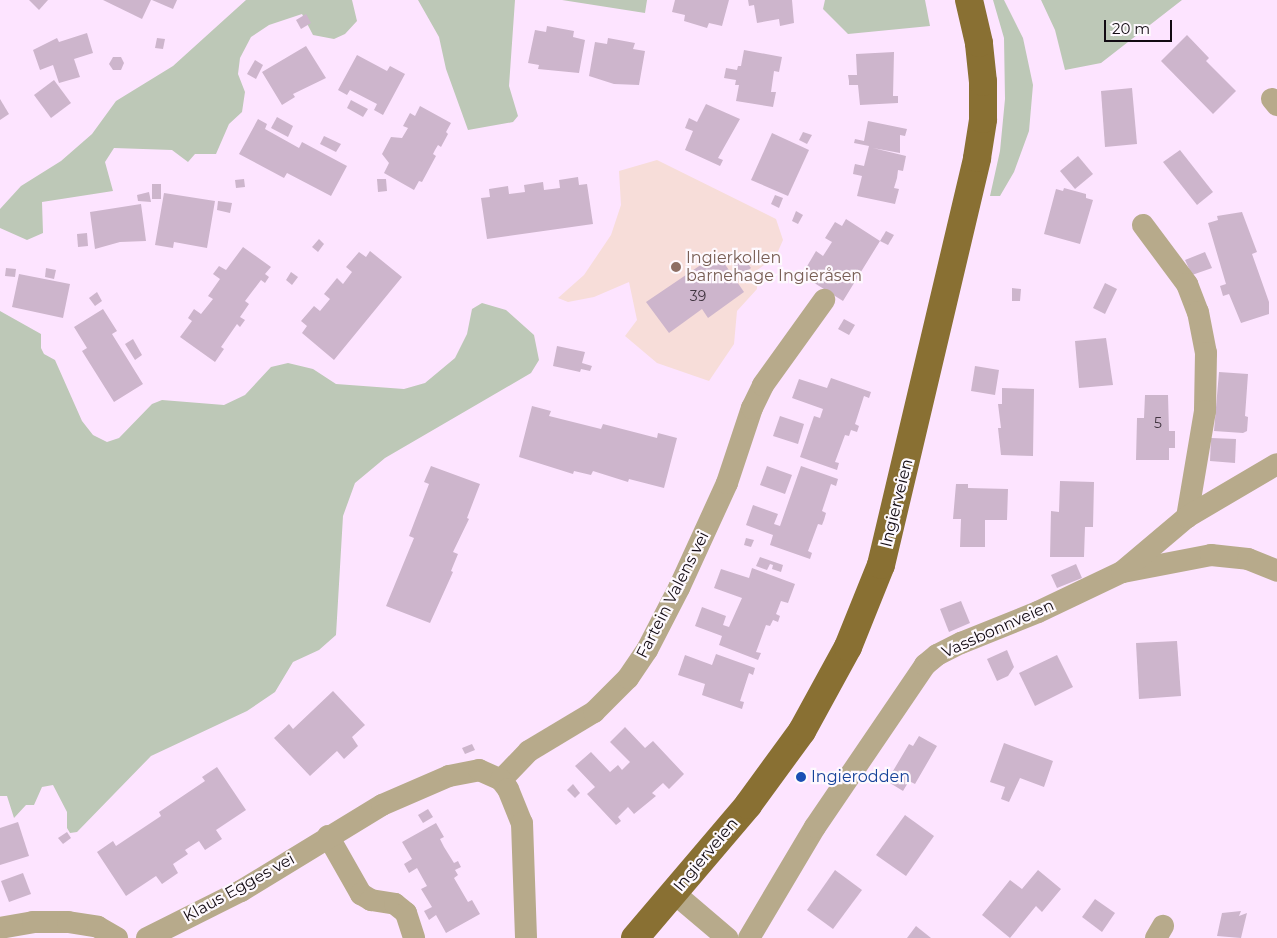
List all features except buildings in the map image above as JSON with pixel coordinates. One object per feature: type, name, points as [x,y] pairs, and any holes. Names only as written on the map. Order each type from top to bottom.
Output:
[{"type":"main road","name":"Ingierveien","points":[[635,938],[748,805],[802,731],[848,647],[881,566],[978,158],[983,119],[983,82],[979,43],[968,0]]},
{"type":"street","points":[[1143,225],[1187,284],[1198,312],[1206,354],[1205,411],[1187,517]]},
{"type":"street","name":"Fartein Valens vei","points":[[501,780],[529,750],[594,712],[628,678],[642,658],[679,588],[727,483],[752,408],[763,385],[824,300]]},
{"type":"street","name":"Vassbonnveien","points":[[1122,572],[1187,517],[1277,464]]},
{"type":"street","name":"Vassbonnveien","points":[[749,938],[815,827],[926,665],[937,654],[1038,612],[1122,572],[1211,555],[1248,559],[1277,571]]},
{"type":"street","name":"Klaus Egges vei","points":[[147,938],[241,891],[328,836],[382,805],[460,772],[479,770],[501,780]]},
{"type":"street","points":[[501,780],[514,798],[522,823],[526,938]]},
{"type":"street","points":[[328,836],[361,894],[371,900],[395,904],[406,913],[414,938]]},
{"type":"street","points":[[674,893],[727,938]]},
{"type":"street","points":[[0,928],[34,922],[68,922],[98,927],[117,938]]},
{"type":"shaded area","name":"Ingierkollen barnehage Ingieråsen","points":[[657,160],[776,219],[783,240],[776,256],[756,271],[757,289],[737,311],[734,344],[709,381],[657,363],[625,336],[637,320],[629,282],[594,297],[568,302],[558,298],[584,275],[611,235],[621,205],[619,171]]},
{"type":"green space","points":[[246,0],[352,0],[357,21],[345,34],[334,39],[313,35],[302,14],[269,25],[251,37],[240,58],[238,74],[245,92],[242,112],[229,124],[216,154],[195,154],[188,162],[172,150],[114,148],[105,162],[113,191],[42,202],[43,233],[27,240],[0,228],[0,209],[21,186],[61,161],[92,134],[116,101],[173,66]]},
{"type":"green space","points":[[418,0],[515,0],[509,86],[518,116],[513,122],[468,130],[446,69],[439,37]]},
{"type":"green space","points":[[562,0],[647,0],[645,13]]},
{"type":"green space","points":[[825,0],[925,0],[930,26],[848,34],[823,9]]},
{"type":"green space","points":[[993,0],[1004,0],[1023,38],[1033,85],[1029,131],[1014,172],[1000,196],[990,196],[1000,151],[1005,99],[1004,38]]},
{"type":"green space","points":[[1041,0],[1182,0],[1101,63],[1065,70],[1055,30]]},
{"type":"green space","points":[[482,303],[506,310],[534,335],[539,360],[531,373],[385,458],[355,483],[343,516],[336,635],[319,650],[293,662],[275,692],[247,711],[151,756],[77,832],[70,833],[67,828],[67,812],[53,785],[42,787],[34,805],[26,805],[14,818],[7,796],[0,796],[0,311],[41,334],[41,348],[44,354],[55,360],[82,421],[93,435],[107,442],[119,438],[152,404],[162,400],[224,405],[245,395],[271,367],[288,363],[313,369],[336,384],[404,389],[425,383],[455,358],[467,334],[472,309]]},
{"type":"place","name":"Ingierkollen barnehage Ingieråsen","points":[[676,267]]},
{"type":"place","name":"Ingierodden","points":[[801,777]]}]
